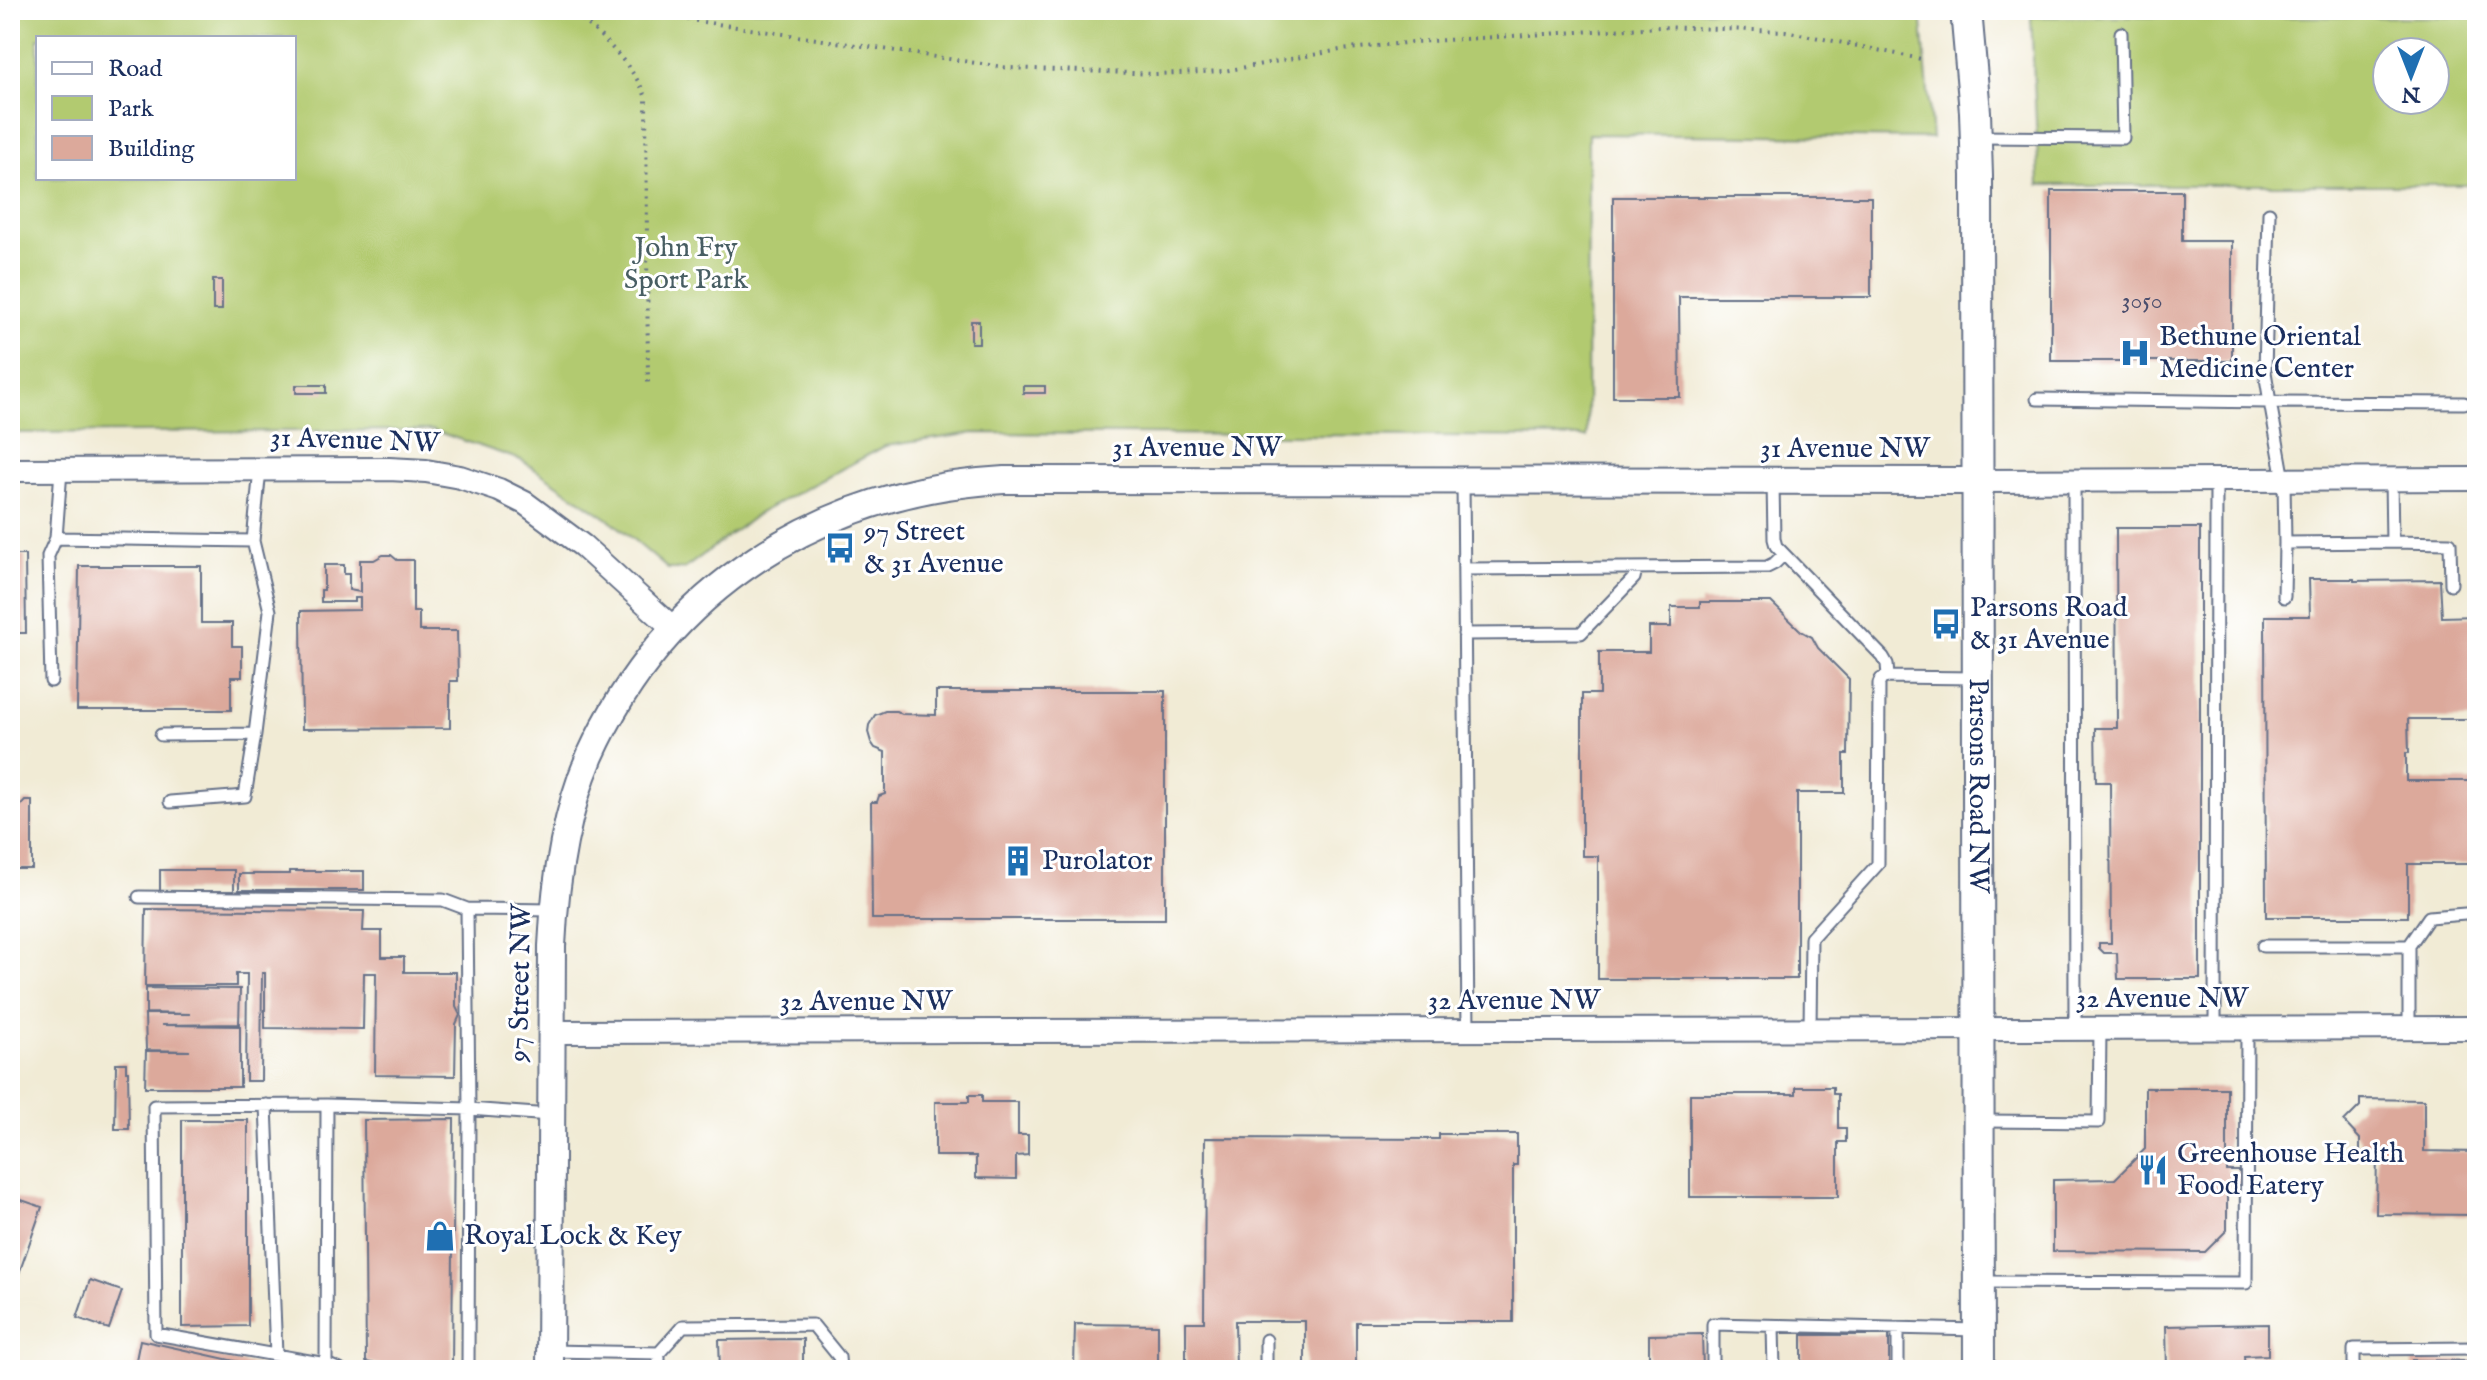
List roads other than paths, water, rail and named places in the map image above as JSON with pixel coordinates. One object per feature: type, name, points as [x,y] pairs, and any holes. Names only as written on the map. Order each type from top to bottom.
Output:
[{"type":"main road","name":"Parsons Road NW","points":[[1966,10],[1976,137],[1979,1370]]},
{"type":"street","name":"31 Avenue NW","points":[[10,470],[389,469],[460,477],[499,490],[549,518],[674,629],[710,594],[790,538],[857,509],[926,488],[964,482],[2477,479]]},
{"type":"street","name":"97 Street NW","points":[[550,1361],[553,910],[565,838],[590,758],[611,715],[674,629]]},
{"type":"street","name":"32 Avenue NW","points":[[551,1032],[2477,1028]]},
{"type":"lane","points":[[1976,137],[2123,138],[2121,33]]},
{"type":"lane","points":[[2269,213],[2265,372],[2284,480],[2284,597]]},
{"type":"lane","points":[[2037,399],[2464,403]]},
{"type":"lane","points":[[170,802],[245,796],[270,611],[253,541],[260,469]]},
{"type":"lane","points":[[51,681],[48,556],[56,538],[61,470]]},
{"type":"lane","points":[[2391,479],[2392,542]]},
{"type":"lane","points":[[2215,1029],[2216,480]]},
{"type":"lane","points":[[1462,481],[1468,1031]]},
{"type":"lane","points":[[1773,481],[1774,539],[1783,555],[1883,657],[1888,677]]},
{"type":"lane","points":[[2074,481],[2075,1029]]},
{"type":"lane","points":[[56,538],[253,541]]},
{"type":"lane","points":[[2285,543],[2450,543],[2451,584]]},
{"type":"lane","points":[[1464,569],[1767,567],[1783,555]]},
{"type":"lane","points":[[1464,634],[1581,633],[1634,578],[1636,569]]},
{"type":"lane","points":[[1810,1030],[1811,938],[1878,864],[1878,691],[1881,679],[1977,678]]},
{"type":"lane","points":[[161,735],[255,734]]},
{"type":"lane","points":[[139,897],[443,900],[467,909],[553,910]]},
{"type":"lane","points":[[467,909],[468,1370]]},
{"type":"lane","points":[[2409,1029],[2409,946],[2429,917],[2477,913]]},
{"type":"lane","points":[[2263,946],[2409,946]]},
{"type":"lane","points":[[1977,1121],[2099,1122],[2100,1029]]},
{"type":"lane","points":[[1978,1282],[2246,1283],[2247,1029]]},
{"type":"lane","points":[[266,1105],[276,1355]]},
{"type":"lane","points":[[326,1364],[327,1105]]},
{"type":"lane","points":[[340,1370],[326,1364],[156,1334],[154,1106],[327,1105],[551,1115]]},
{"type":"lane","points":[[1713,1370],[1713,1324],[1979,1330]]},
{"type":"lane","points":[[659,1370],[659,1353],[683,1326],[813,1325],[839,1357],[840,1370]]},
{"type":"lane","points":[[1773,1326],[1774,1370]]},
{"type":"lane","points":[[1898,1328],[1898,1370]]},
{"type":"lane","points":[[1266,1340],[1266,1370]]},
{"type":"lane","points":[[2354,1370],[2354,1349],[2477,1348]]},
{"type":"lane","points":[[550,1361],[659,1353]]},
{"type":"place","name":"Bethune Oriental Medicine Center","points":[[2135,353]]},
{"type":"place","name":"97 Street & 31 Avenue","points":[[840,548]]},
{"type":"place","name":"Parsons Road & 31 Avenue","points":[[1946,624]]},
{"type":"place","name":"Purolator","points":[[1018,861]]},
{"type":"place","name":"Greenhouse Health Food Eatery","points":[[2153,1170]]},
{"type":"place","name":"Royal Lock & Key","points":[[440,1236]]},
{"type":"park label","name":"John Fry Sport Park","points":[[686,264]]}]
